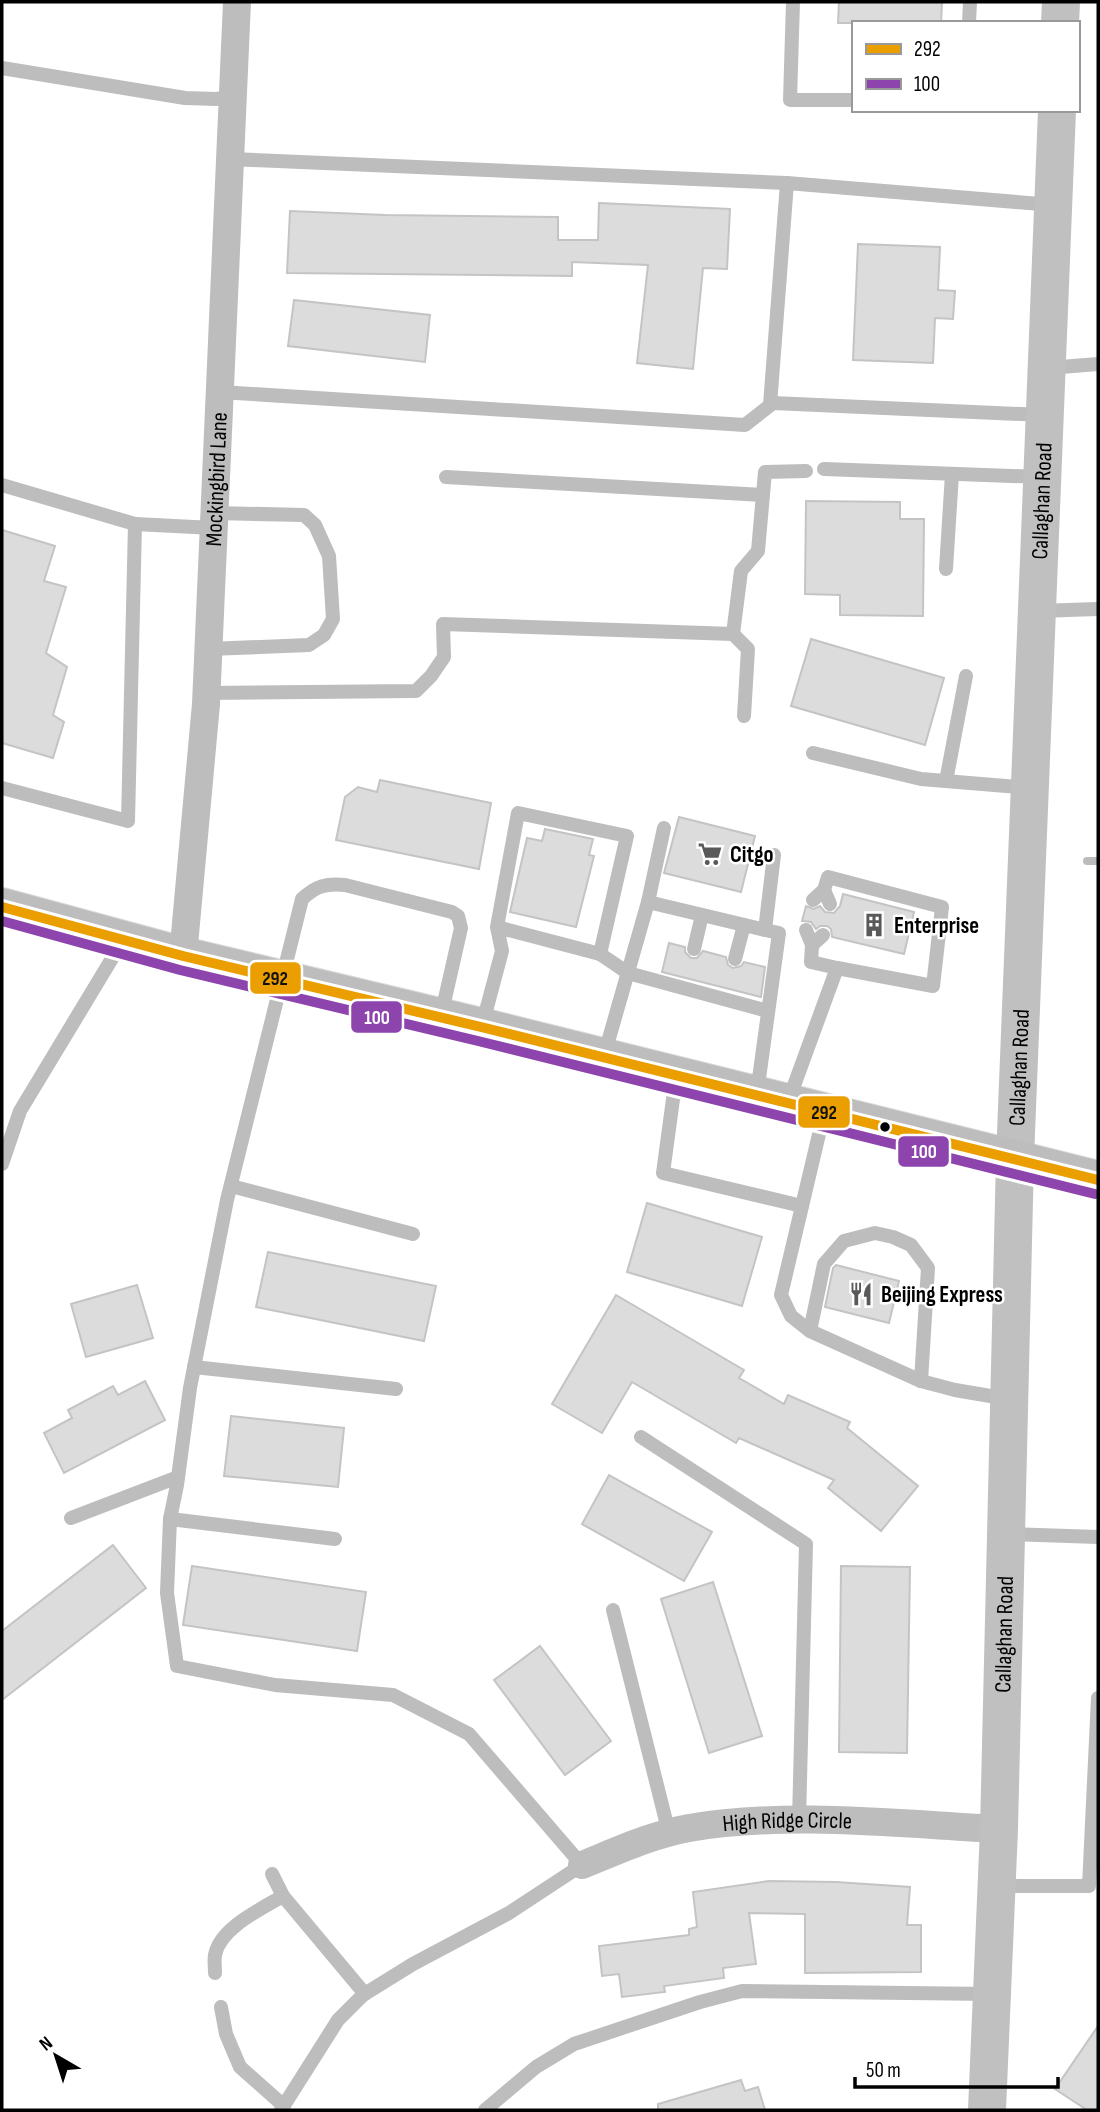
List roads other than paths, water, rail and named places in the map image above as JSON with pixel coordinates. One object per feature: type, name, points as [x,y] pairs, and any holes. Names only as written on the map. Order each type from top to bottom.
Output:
[{"type":"main road","points":[[1060,21],[1061,2]]},
{"type":"main road","name":"Callaghan Road","points":[[987,2110],[999,1829],[1015,1158],[1057,112]]},
{"type":"main road","points":[[2,907],[183,956],[1098,1180]]},
{"type":"street","name":"Mockingbird Lane","points":[[183,956],[207,693],[237,2]]},
{"type":"street","name":"High Ridge Circle","points":[[582,1865],[652,1837],[732,1822],[799,1821],[999,1829]]},
{"type":"lane","points":[[793,2],[790,100],[852,100]]},
{"type":"lane","points":[[969,21],[970,2]]},
{"type":"lane","points":[[2,68],[185,98],[233,97]]},
{"type":"lane","points":[[230,159],[788,183],[1053,205]]},
{"type":"lane","points":[[770,405],[788,183]]},
{"type":"lane","points":[[1047,368],[1098,364]]},
{"type":"lane","points":[[220,392],[745,425],[773,403],[1045,415]]},
{"type":"lane","points":[[824,469],[1042,477]]},
{"type":"lane","points":[[733,634],[741,571],[758,551],[765,472],[806,471]]},
{"type":"lane","points":[[946,569],[952,474]]},
{"type":"lane","points":[[446,477],[763,495]]},
{"type":"lane","points":[[2,485],[135,524],[304,515],[316,525],[329,556],[332,619],[324,635],[309,645],[209,649]]},
{"type":"lane","points":[[2,788],[128,821],[135,524]]},
{"type":"lane","points":[[1037,611],[1098,609]]},
{"type":"lane","points":[[207,693],[416,691],[444,657],[443,624],[733,634],[748,649],[744,716]]},
{"type":"lane","points":[[946,781],[966,676]]},
{"type":"lane","points":[[813,753],[921,779],[1030,788]]},
{"type":"lane","points":[[481,1027],[502,951],[497,927],[518,813],[627,836],[600,954]]},
{"type":"lane","points":[[603,1057],[648,902],[664,828]]},
{"type":"lane","points":[[765,930],[774,855]]},
{"type":"lane","points":[[806,930],[812,945],[811,962],[933,986],[942,907],[828,877],[823,898]]},
{"type":"lane","points":[[221,2007],[226,2034],[240,2067],[282,2108],[338,2021],[365,1994],[509,1913],[582,1865],[469,1734],[393,1695],[275,1685],[177,1666],[167,1593],[170,1519],[194,1367],[231,1186],[302,899],[313,889],[327,883],[345,885],[452,912],[458,916],[461,928],[441,1017]]},
{"type":"lane","points":[[648,902],[779,933],[768,1011],[772,1099]]},
{"type":"lane","points":[[694,949],[702,915]]},
{"type":"lane","points":[[735,959],[744,925]]},
{"type":"lane","points":[[497,927],[600,954],[628,972],[727,994],[768,1011]]},
{"type":"lane","points":[[812,945],[823,935]]},
{"type":"lane","points":[[2,1164],[20,1111],[123,940]]},
{"type":"lane","points":[[772,1099],[837,968]]},
{"type":"lane","points":[[677,1076],[663,1173],[802,1206]]},
{"type":"lane","points":[[824,1112],[781,1295],[791,1317],[810,1331],[921,1381],[1010,1399]]},
{"type":"lane","points":[[231,1186],[413,1234]]},
{"type":"lane","points":[[810,1331],[824,1264],[844,1241],[875,1233],[911,1245],[928,1268],[921,1381]]},
{"type":"lane","points":[[194,1367],[397,1389]]},
{"type":"lane","points":[[641,1437],[806,1544],[799,1821]]},
{"type":"lane","points":[[71,1518],[178,1477]]},
{"type":"lane","points":[[170,1519],[335,1539]]},
{"type":"lane","points":[[1006,1534],[1098,1536]]},
{"type":"lane","points":[[612,1610],[669,1833]]},
{"type":"lane","points":[[997,1886],[1089,1886],[1098,1698]]},
{"type":"lane","points":[[272,1874],[283,1896],[365,1994]]},
{"type":"lane","points":[[215,1973],[215,1954],[223,1938],[238,1923],[283,1896]]},
{"type":"lane","points":[[485,2110],[536,2067],[574,2044],[741,1991],[992,1994]]},
{"type":"waterway","points":[[1087,861],[1098,861]]},
{"type":"place","name":"Citgo","points":[[710,854]]},
{"type":"place","name":"Enterprise","points":[[874,925]]},
{"type":"place","name":"Beijing Express","points":[[861,1294]]}]
